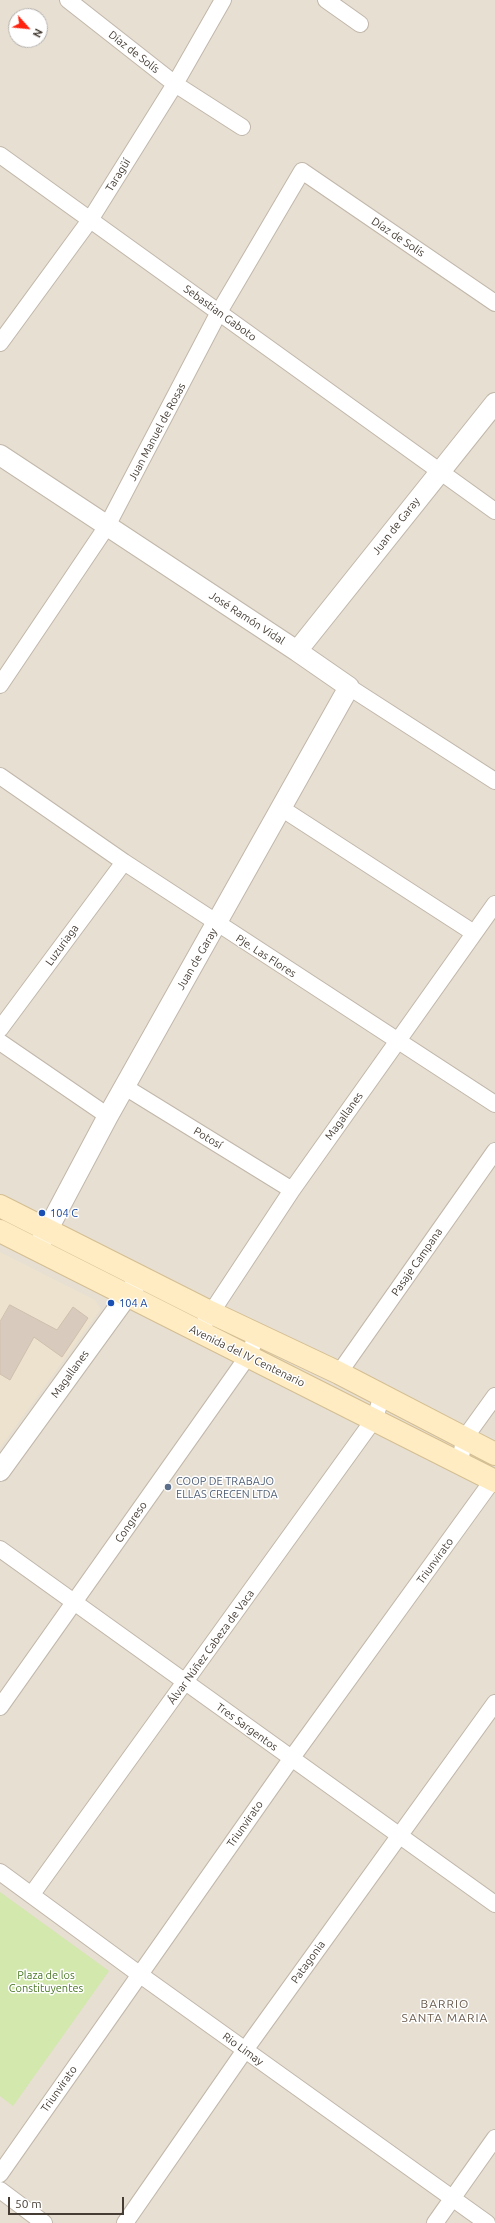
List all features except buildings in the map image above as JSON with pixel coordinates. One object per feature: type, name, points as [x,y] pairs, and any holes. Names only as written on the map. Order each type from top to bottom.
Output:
[{"type":"main road","points":[[0,1206],[140,1278],[339,1373],[495,1454]]},
{"type":"main road","name":"Avenida del IV Centenario","points":[[0,1231],[126,1296],[375,1418],[460,1463],[495,1479]]},
{"type":"street","name":"Díaz de Solís","points":[[68,0],[175,84],[242,127]]},
{"type":"street","name":"Taragüí","points":[[0,343],[90,220],[175,84],[223,0]]},
{"type":"street","points":[[326,0],[360,24]]},
{"type":"street","name":"Sebastian Gaboto","points":[[0,155],[495,511]]},
{"type":"street","name":"Díaz de Solís","points":[[302,171],[495,303]]},
{"type":"street","name":"Juan Manuel de Rosas","points":[[0,685],[107,526],[219,312],[302,171]]},
{"type":"street","name":"Juan de Garay","points":[[297,651],[495,403]]},
{"type":"street","name":"José Ramón Vidal","points":[[0,455],[349,687],[495,780]]},
{"type":"street","name":"Juan de Garay","points":[[36,1250],[124,1087],[349,687]]},
{"type":"street","name":"Pje. Las Flores","points":[[0,776],[217,924],[495,1104]]},
{"type":"street","points":[[281,808],[474,933]]},
{"type":"street","name":"Luzuriaga","points":[[0,1029],[124,862]]},
{"type":"street","name":"Magallanes","points":[[200,1332],[210,1312],[292,1190],[495,904]]},
{"type":"street","points":[[0,1042],[108,1116]]},
{"type":"street","name":"Potosí","points":[[124,1087],[292,1190]]},
{"type":"street","name":"Pasaje Campana","points":[[339,1373],[495,1151]]},
{"type":"street","name":"Magallanes","points":[[0,1471],[140,1278]]},
{"type":"street","name":"Congreso","points":[[0,1707],[75,1603],[248,1356],[257,1335]]},
{"type":"street","name":"Álvar Núñez Cabeza de Vaca","points":[[32,1894],[186,1683],[375,1418],[382,1395]]},
{"type":"street","points":[[460,1463],[464,1439],[495,1396]]},
{"type":"street","name":"Triunvirato","points":[[0,2174],[291,1759],[495,1479]]},
{"type":"street","name":"Tres Sargentos","points":[[0,1549],[495,1904]]},
{"type":"street","name":"Patagonia","points":[[125,2223],[245,2050],[495,1704]]},
{"type":"street","name":"Rio Limay","points":[[0,1872],[139,1974],[487,2223]]},
{"type":"street","points":[[435,2223],[495,2138]]},
{"type":"street","points":[[0,2190],[44,2223]]},
{"type":"shaded area","points":[[0,0],[495,0],[495,2223],[0,2223]]},
{"type":"shaded area","points":[[0,1252],[95,1300],[101,1309],[0,1448]]},
{"type":"green space","name":"Plaza de los Constituyentes","points":[[0,1892],[109,1971],[13,2106],[0,2096]]},
{"type":"place","name":"104 C","points":[[42,1213]]},
{"type":"place","name":"104 A","points":[[111,1303]]},
{"type":"place","name":"COOP DE TRABAJO ELLAS CRECEN LTDA","points":[[168,1487]]},
{"type":"district","name":"BARRIO SANTA MARIA","points":[[445,2011]]}]
